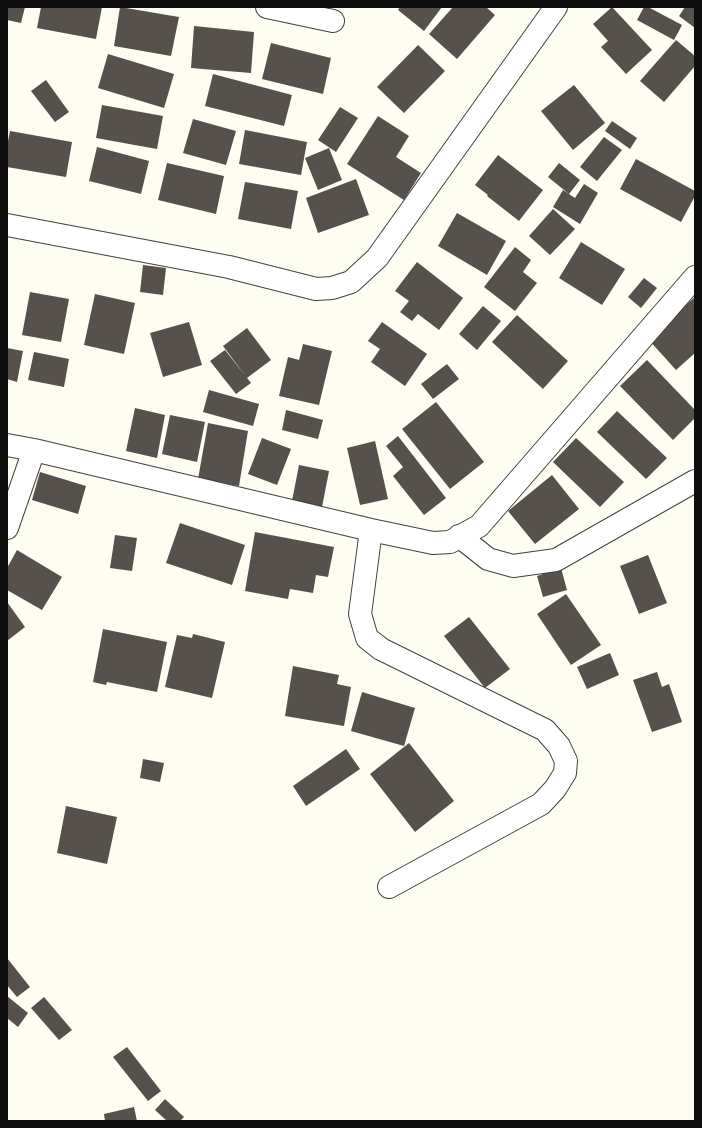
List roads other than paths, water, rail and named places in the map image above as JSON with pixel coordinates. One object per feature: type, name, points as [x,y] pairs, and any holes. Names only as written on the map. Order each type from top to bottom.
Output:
[{"type":"street","points":[[267,7],[333,21]]},
{"type":"street","points":[[7,225],[229,267],[316,289],[332,288],[351,282],[377,258],[556,7]]},
{"type":"street","points":[[7,445],[34,450],[371,530],[433,543],[450,542],[478,526],[695,277]]},
{"type":"street","points":[[7,528],[34,450]]},
{"type":"street","points":[[459,536],[488,559],[513,566],[556,560],[695,481]]},
{"type":"street","points":[[371,530],[360,614],[367,638],[381,649],[545,730],[559,746],[566,761],[564,773],[555,789],[541,804],[389,887]]}]
